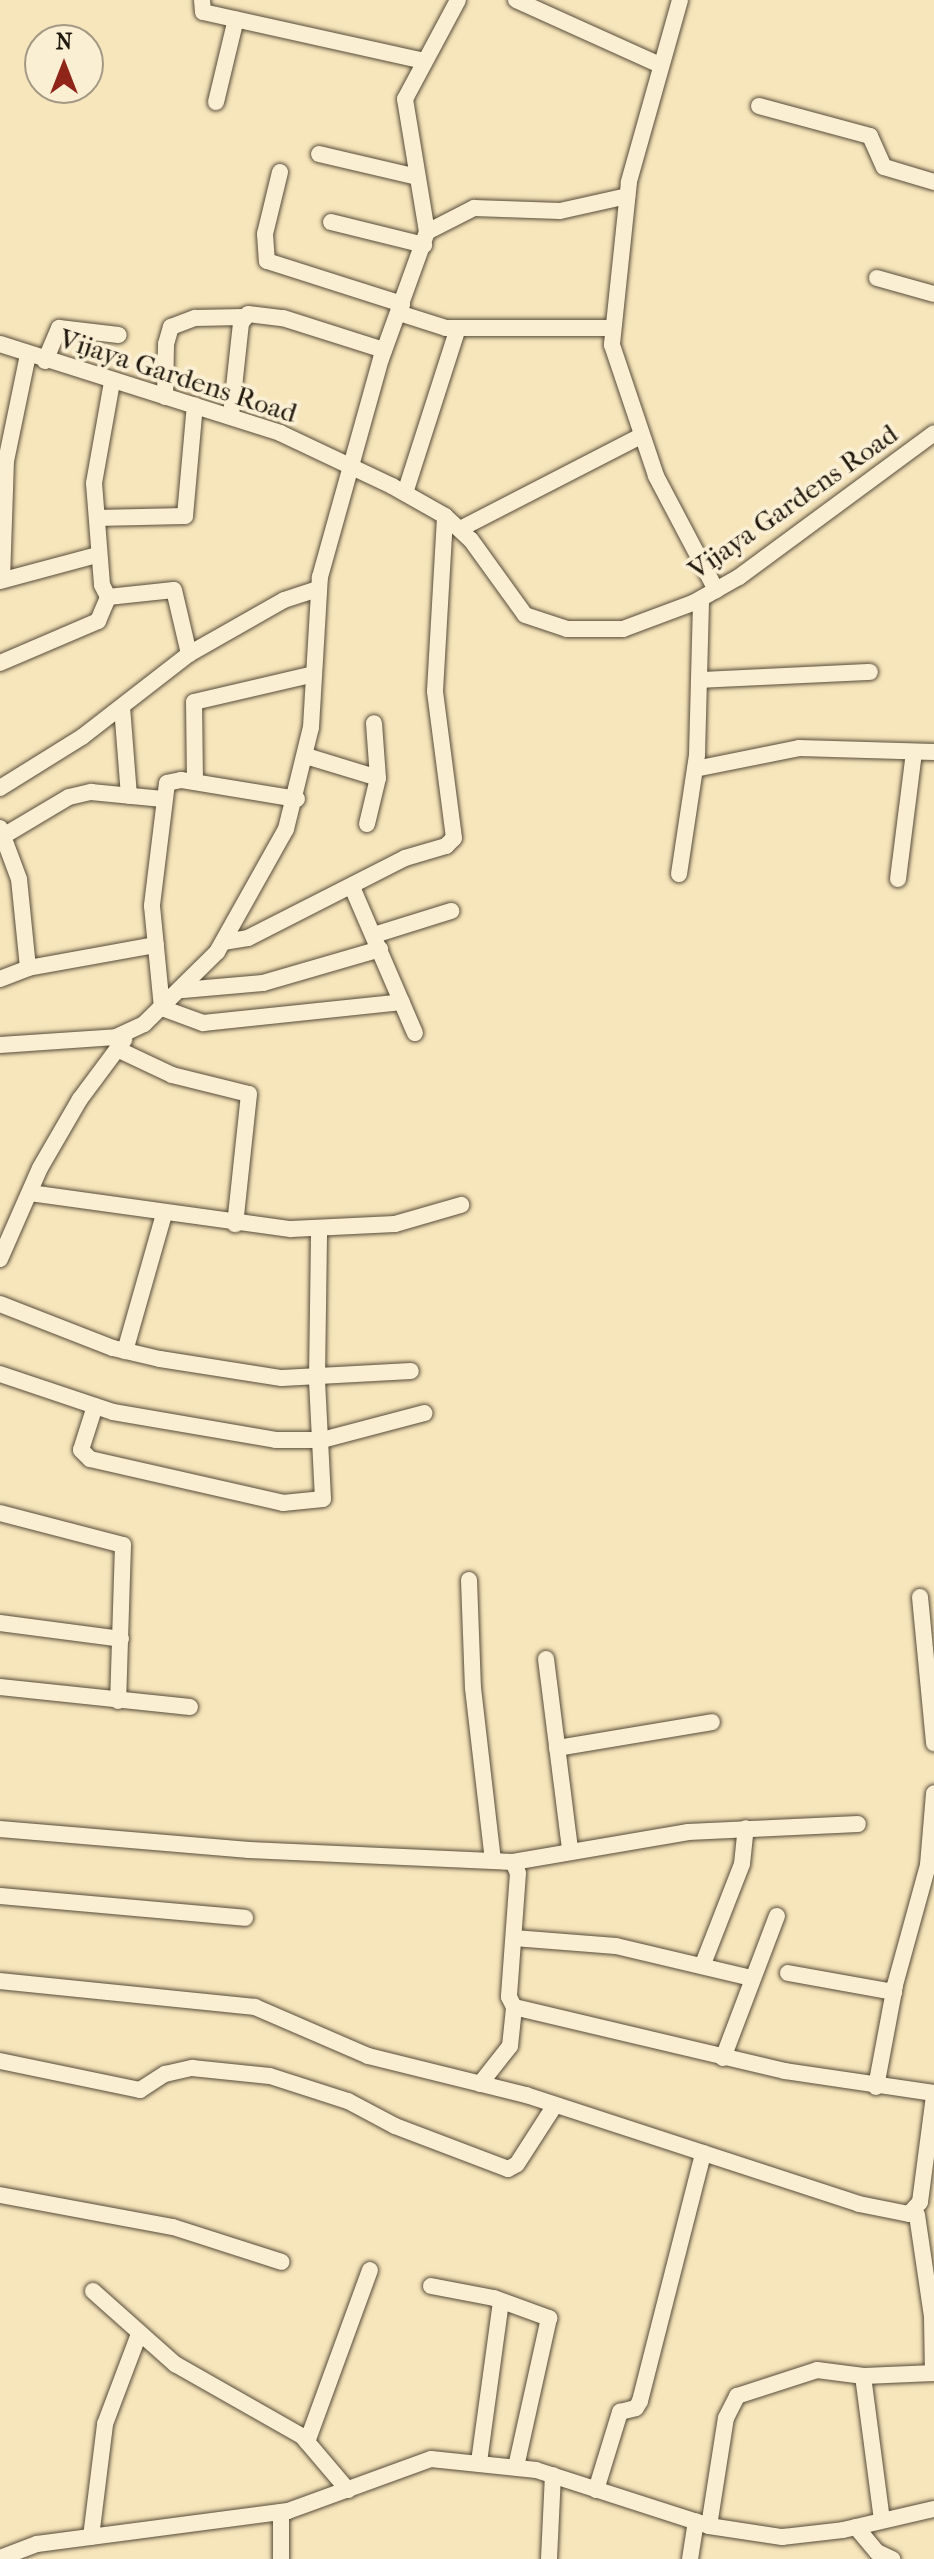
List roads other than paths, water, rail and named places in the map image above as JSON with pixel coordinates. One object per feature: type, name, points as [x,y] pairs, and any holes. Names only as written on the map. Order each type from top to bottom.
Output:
[{"type":"street","points":[[202,0],[203,12],[424,61]]},
{"type":"street","points":[[0,1259],[30,1193],[80,1099],[130,1033],[183,990],[223,942],[297,799],[306,756],[314,674],[317,589],[384,350],[426,239],[405,99],[458,0]]},
{"type":"street","points":[[516,0],[660,65]]},
{"type":"street","points":[[679,874],[695,769],[709,594],[670,507],[615,365],[612,328],[627,196],[680,0]]},
{"type":"street","points":[[216,102],[236,19]]},
{"type":"street","points":[[759,106],[870,136],[884,167],[934,182]]},
{"type":"street","points":[[319,154],[417,177]]},
{"type":"street","points":[[280,172],[265,234],[267,261],[458,328],[612,328]]},
{"type":"street","points":[[331,222],[426,239],[474,208],[560,211],[627,196]]},
{"type":"street","points":[[877,278],[934,294]]},
{"type":"street","points":[[165,397],[166,344],[171,327],[195,318],[243,317],[256,313],[283,318],[384,350]]},
{"type":"street","points":[[231,415],[243,317]]},
{"type":"street","points":[[45,361],[59,328],[119,335]]},
{"type":"street","points":[[405,493],[458,328]]},
{"type":"street","name":"Vijaya Gardens Road","points":[[0,344],[112,382],[231,415],[405,493],[445,516],[460,529],[515,605],[539,624],[623,629],[709,594],[934,433]]},
{"type":"street","points":[[28,355],[6,461],[1,580],[97,555]]},
{"type":"street","points":[[0,663],[98,621],[108,597],[97,555],[94,483],[112,382]]},
{"type":"street","points":[[97,518],[185,516],[195,405]]},
{"type":"street","points":[[460,529],[579,472],[641,436]]},
{"type":"street","points":[[223,942],[248,938],[454,838],[435,691],[445,516]]},
{"type":"street","points":[[0,788],[122,707],[189,654],[284,600],[317,589]]},
{"type":"street","points":[[108,597],[174,590],[189,654]]},
{"type":"street","points":[[700,680],[870,672]]},
{"type":"street","points":[[195,782],[194,702],[314,674]]},
{"type":"street","points":[[122,707],[129,796]]},
{"type":"street","points":[[367,824],[378,778],[374,723]]},
{"type":"street","points":[[695,769],[799,748],[934,752]]},
{"type":"street","points":[[898,879],[914,753]]},
{"type":"street","points":[[306,756],[378,778]]},
{"type":"street","points":[[162,1008],[152,906],[163,799],[172,779],[297,799]]},
{"type":"street","points":[[28,968],[19,879],[3,832],[69,797],[91,792],[163,799]]},
{"type":"street","points":[[352,887],[415,1033]]},
{"type":"street","points":[[183,990],[263,983],[377,942],[451,911]]},
{"type":"street","points":[[0,979],[28,968],[156,945]]},
{"type":"street","points":[[162,1008],[203,1023],[402,1002]]},
{"type":"street","points":[[0,1045],[130,1033]]},
{"type":"street","points":[[117,1049],[182,1079],[249,1094],[235,1224]]},
{"type":"street","points":[[30,1193],[235,1224],[319,1228],[395,1224],[461,1205]]},
{"type":"street","points":[[125,1351],[164,1214]]},
{"type":"street","points":[[95,1406],[81,1450],[90,1459],[283,1503],[323,1499],[317,1379],[319,1228]]},
{"type":"street","points":[[0,1304],[125,1351],[282,1378],[317,1379],[411,1371]]},
{"type":"street","points":[[0,1374],[95,1406],[194,1429],[276,1440],[322,1440],[425,1413]]},
{"type":"street","points":[[0,1513],[123,1545],[118,1701]]},
{"type":"street","points":[[469,1580],[473,1688],[493,1860]]},
{"type":"street","points":[[920,1597],[934,1743]]},
{"type":"street","points":[[0,1623],[121,1639]]},
{"type":"street","points":[[546,1659],[570,1849]]},
{"type":"street","points":[[0,1687],[190,1707]]},
{"type":"street","points":[[557,1748],[712,1722]]},
{"type":"street","points":[[876,2087],[894,1992],[928,1865],[934,1793]]},
{"type":"street","points":[[0,1829],[249,1850],[513,1862],[570,1849],[746,1828],[858,1824]]},
{"type":"street","points":[[703,1964],[742,1864],[746,1828]]},
{"type":"street","points":[[480,2084],[510,2046],[514,2007],[509,1997],[518,1873],[513,1862]]},
{"type":"street","points":[[0,1896],[245,1918]]},
{"type":"street","points":[[723,2058],[777,1916]]},
{"type":"street","points":[[514,1938],[616,1946],[703,1964],[751,1978]]},
{"type":"street","points":[[788,1973],[894,1992]]},
{"type":"street","points":[[0,1981],[255,2007],[368,2056],[555,2105],[859,2204],[920,2216]]},
{"type":"street","points":[[514,2007],[723,2058],[876,2087],[934,2094],[920,2202],[932,2317],[934,2373],[863,2376],[817,2370],[734,2399],[726,2418],[703,2524],[690,2559]]},
{"type":"street","points":[[0,2061],[140,2090],[165,2074],[192,2068],[270,2076],[348,2101],[395,2126],[508,2169],[517,2164],[555,2105]]},
{"type":"street","points":[[596,2490],[620,2412],[636,2408],[640,2401],[703,2153]]},
{"type":"street","points":[[0,2195],[173,2227],[282,2262]]},
{"type":"street","points":[[307,2442],[370,2270]]},
{"type":"street","points":[[431,2286],[501,2301],[546,2316],[549,2322],[516,2467]]},
{"type":"street","points":[[93,2291],[175,2364],[287,2426],[307,2442],[348,2490]]},
{"type":"street","points":[[479,2462],[501,2301]]},
{"type":"street","points":[[91,2537],[105,2424],[139,2334]]},
{"type":"street","points":[[863,2376],[882,2520]]},
{"type":"street","points":[[0,2558],[37,2544],[281,2512],[348,2490],[411,2462],[479,2462],[516,2467],[553,2475],[703,2524],[782,2537],[856,2527],[934,2509]]},
{"type":"street","points":[[549,2559],[553,2475]]},
{"type":"street","points":[[281,2512],[281,2559]]},
{"type":"street","points":[[856,2527],[877,2552],[892,2559]]}]
